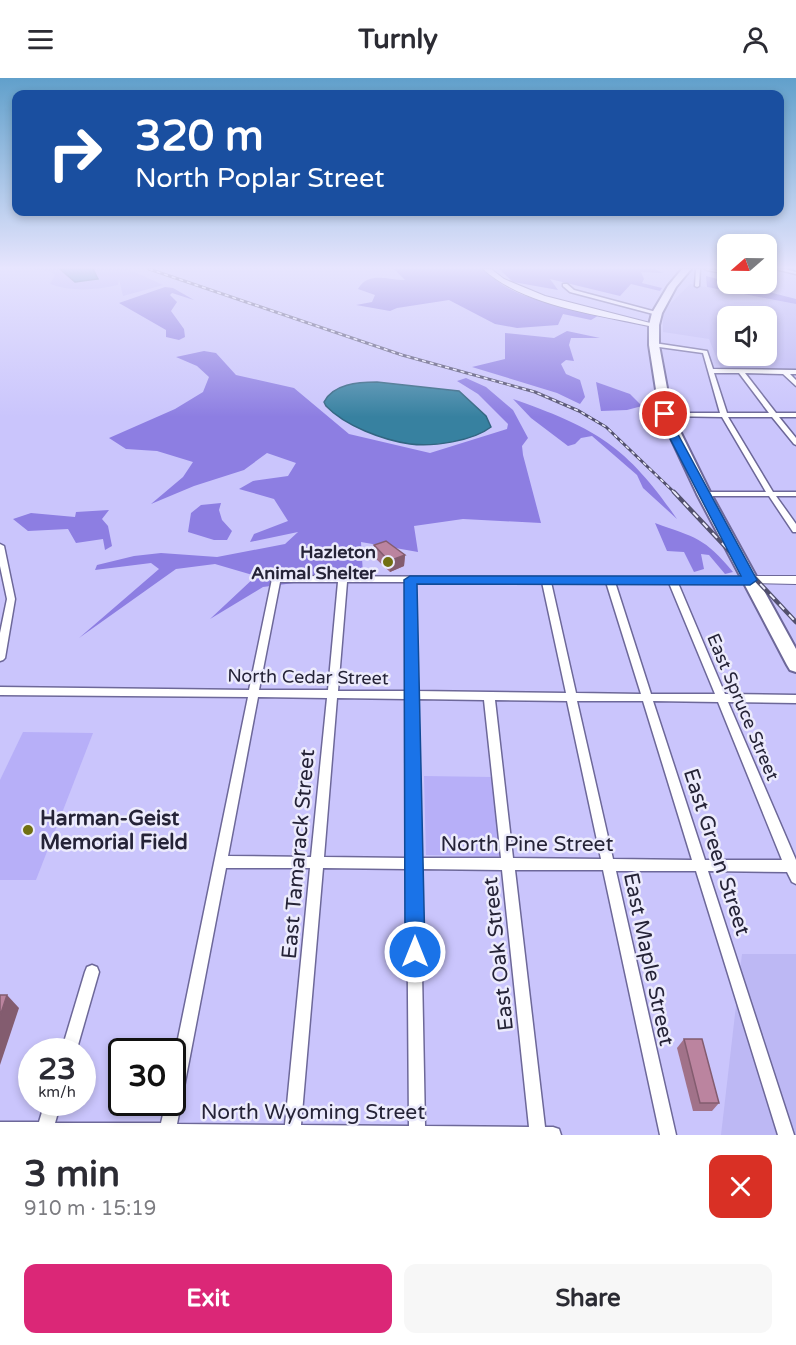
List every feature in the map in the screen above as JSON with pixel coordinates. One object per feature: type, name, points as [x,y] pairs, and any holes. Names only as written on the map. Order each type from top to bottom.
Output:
[{"type":"highway","points":[[656,319],[654,345],[669,427],[796,665]]},
{"type":"street","points":[[654,345],[705,352],[724,415],[771,494],[796,530]]},
{"type":"street","points":[[711,372],[796,372]]},
{"type":"street","points":[[741,372],[796,443]]},
{"type":"street","points":[[785,372],[796,384]]},
{"type":"street","points":[[666,415],[796,415]]},
{"type":"street","points":[[704,494],[796,494]]},
{"type":"street","points":[[0,546],[11,598],[0,658]]},
{"type":"street","points":[[168,1133],[276,579],[796,580]]},
{"type":"street","name":"East Tamarack Street","points":[[292,1134],[343,580]]},
{"type":"street","points":[[410,580],[417,1134]]},
{"type":"street","name":"East Maple Street","points":[[546,581],[668,1135]]},
{"type":"street","name":"East Green Street","points":[[610,581],[786,1135]]},
{"type":"street","name":"East Spruce Street","points":[[673,581],[793,866],[796,879]]},
{"type":"street","name":"North Cedar Street","points":[[0,691],[796,699]]},
{"type":"street","name":"East Oak Street","points":[[489,696],[538,1135]]},
{"type":"street","name":"North Pine Street","points":[[221,862],[793,866]]},
{"type":"street","points":[[72,1038],[92,972]]},
{"type":"street","points":[[44,1133],[49,1116]]},
{"type":"street","name":"North Wyoming Street","points":[[0,1130],[44,1133],[553,1135]]},
{"type":"shaded area","points":[[146,318],[176,318],[184,329],[185,337],[179,340],[166,337],[166,330]]},
{"type":"shaded area","points":[[484,318],[561,318],[558,325],[517,328],[495,324]]},
{"type":"shaded area","points":[[663,318],[717,318],[717,359],[709,339],[663,332]]},
{"type":"shaded area","points":[[777,318],[796,318],[796,370],[721,369],[720,366],[777,366]]},
{"type":"shaded area","points":[[567,331],[600,338],[571,338],[569,345],[574,361],[566,360],[561,364],[566,374],[580,380],[585,397],[580,404],[557,393],[472,367],[505,359],[505,333],[554,338]]},
{"type":"shaded area","points":[[204,351],[216,353],[236,375],[294,388],[349,434],[430,453],[507,429],[508,424],[478,394],[457,381],[466,378],[486,387],[513,410],[528,438],[522,446],[523,455],[541,523],[463,519],[414,526],[418,552],[361,542],[363,574],[263,587],[210,619],[256,576],[215,564],[176,569],[79,638],[159,569],[151,563],[95,570],[97,565],[134,556],[161,553],[217,557],[285,544],[298,532],[250,542],[254,534],[288,521],[274,499],[239,489],[253,481],[288,476],[296,463],[267,453],[244,470],[194,486],[151,504],[183,477],[193,462],[157,451],[126,449],[109,438],[175,409],[203,392],[209,377],[197,366],[176,357]]},
{"type":"shaded area","points":[[596,382],[630,394],[642,406],[627,410],[601,411]]},
{"type":"shaded area","points":[[513,399],[566,420],[607,442],[641,473],[677,519],[643,488],[637,475],[592,436],[581,438],[575,444],[568,446],[531,418]]},
{"type":"shaded area","points":[[221,503],[219,510],[222,520],[232,531],[227,540],[214,540],[188,532],[191,513],[201,505]]},
{"type":"shaded area","points":[[109,510],[102,519],[108,526],[112,546],[105,550],[103,539],[76,543],[68,529],[28,531],[13,519],[31,513],[75,517],[76,512]]},
{"type":"shaded area","points":[[655,523],[706,545],[733,572],[725,574],[709,555],[701,554],[704,569],[694,572],[684,552],[667,551]]},
{"type":"shaded area","name":"Harman-Geist Memorial Field","points":[[23,732],[93,733],[36,880],[0,880],[0,780]]},
{"type":"shaded area","points":[[424,776],[492,777],[500,856],[426,855]]},
{"type":"shaded area","points":[[742,954],[796,954],[796,1135],[721,1135]]},
{"type":"water","points":[[377,382],[459,391],[486,416],[491,427],[474,436],[452,442],[430,445],[410,444],[388,439],[354,426],[334,413],[324,402],[333,391],[347,385]]},
{"type":"building","points":[[386,541],[405,555],[389,561],[374,545]]},
{"type":"building","points":[[0,995],[7,995],[0,1016]]},
{"type":"building","points":[[684,1039],[702,1039],[719,1103],[700,1103]]},
{"type":"railway","points":[[294,318],[402,355],[535,392],[579,411],[606,427],[675,493]]},
{"type":"railway","points":[[675,493],[796,622]]},
{"type":"place","name":"Hazleton Animal Shelter","points":[[388,562]]},
{"type":"place","name":"Harman-Geist Memorial Field","points":[[28,830]]},
{"type":"route","points":[[415,952],[410,580],[750,580],[669,427],[665,414]]}]
